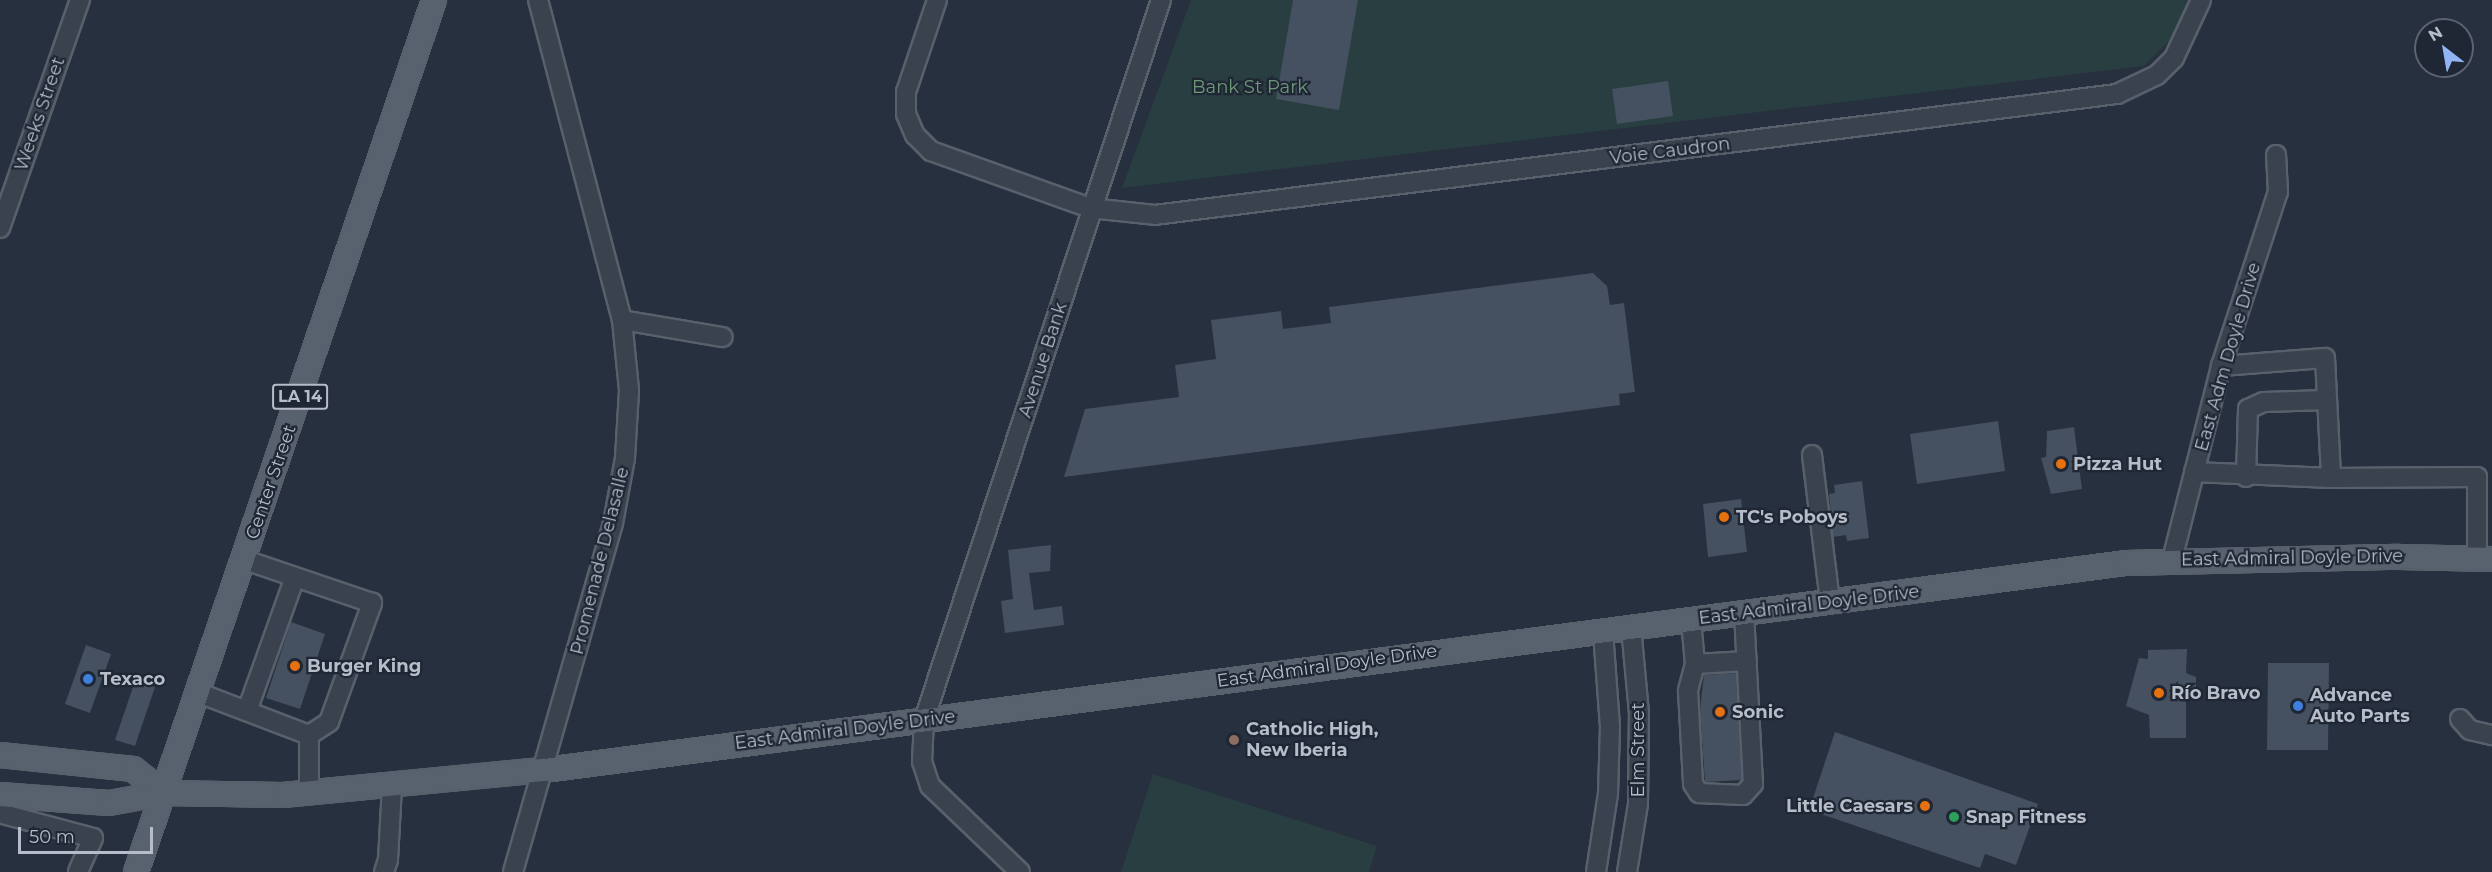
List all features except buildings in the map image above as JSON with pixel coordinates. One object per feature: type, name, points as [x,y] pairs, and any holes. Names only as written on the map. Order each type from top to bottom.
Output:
[{"type":"main road","name":"Center Street","points":[[164,793],[434,0]]},
{"type":"main road","name":"East Admiral Doyle Drive","points":[[3,807],[109,803],[164,793],[309,793],[545,770],[2048,572],[2172,560],[2485,559]]},
{"type":"main road","points":[[0,755],[134,769],[164,793]]},
{"type":"main road","name":"LA 14","points":[[136,872],[164,793]]},
{"type":"street","name":"Weeks Street","points":[[0,228],[80,0]]},
{"type":"street","name":"Promenade Delasalle","points":[[513,872],[545,770],[613,523],[626,458],[629,390],[622,320],[538,0]]},
{"type":"street","name":"Voie Caudron","points":[[937,0],[906,92],[906,114],[915,135],[931,151],[1090,208],[1155,215],[2095,99],[2138,86],[2157,75],[2186,39],[2201,0]]},
{"type":"street","name":"Avenue Bank","points":[[1020,872],[930,786],[922,762],[924,720],[958,609],[1059,314],[1090,208],[1161,0]]},
{"type":"street","name":"East Adm Doyle Drive","points":[[2172,560],[2221,366],[2278,192],[2276,155]]},
{"type":"street","points":[[622,320],[723,337]]},
{"type":"street","points":[[2221,366],[2325,358],[2331,478]]},
{"type":"street","points":[[2246,477],[2248,408],[2264,402],[2327,400]]},
{"type":"street","points":[[1812,454],[1830,602]]},
{"type":"street","points":[[2194,472],[2246,477],[2477,477],[2485,559]]},
{"type":"street","points":[[245,560],[372,603],[329,722],[309,735]]},
{"type":"street","points":[[247,711],[296,577]]},
{"type":"street","points":[[1691,620],[1695,664],[1688,691],[1693,784],[1699,794],[1743,795],[1753,784],[1744,613]]},
{"type":"street","name":"Elm Street","points":[[1627,872],[1638,804],[1639,724],[1630,627]]},
{"type":"street","name":"Elm Street","points":[[1596,872],[1608,794],[1610,727],[1603,631]]},
{"type":"street","points":[[1695,664],[1747,661]]},
{"type":"street","points":[[199,693],[309,735]]},
{"type":"street","points":[[2460,719],[2470,730],[2492,735]]},
{"type":"street","points":[[309,735],[309,793]]},
{"type":"street","points":[[384,872],[388,860],[392,785]]},
{"type":"street","points":[[3,807],[93,838],[78,872]]},
{"type":"green space","name":"Bank St Park","points":[[1191,0],[2188,0],[2178,32],[2144,66],[1122,188]]},
{"type":"green space","points":[[1153,774],[1377,846],[1369,872],[1121,872]]},
{"type":"place","name":"Pizza Hut","points":[[2061,464]]},
{"type":"place","name":"TC's Poboys","points":[[1724,517]]},
{"type":"place","name":"Burger King","points":[[295,666]]},
{"type":"place","name":"Texaco","points":[[88,679]]},
{"type":"place","name":"Río Bravo","points":[[2159,693]]},
{"type":"place","name":"Advance Auto Parts","points":[[2298,706]]},
{"type":"place","name":"Sonic","points":[[1720,712]]},
{"type":"place","name":"Catholic High, New Iberia","points":[[1234,740]]},
{"type":"place","name":"Little Caesars","points":[[1925,806]]},
{"type":"place","name":"Snap Fitness","points":[[1954,817]]}]
